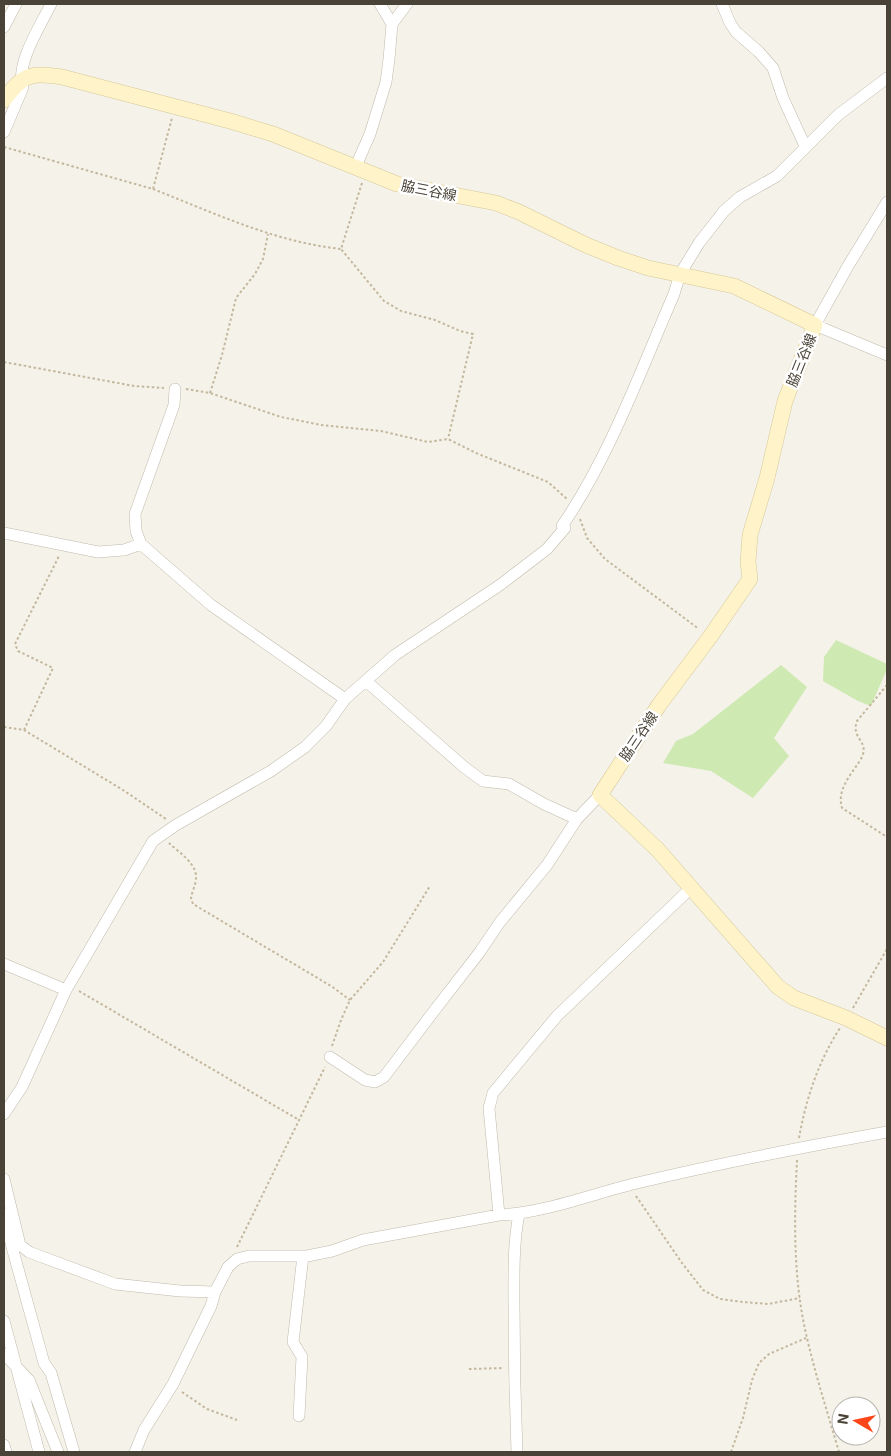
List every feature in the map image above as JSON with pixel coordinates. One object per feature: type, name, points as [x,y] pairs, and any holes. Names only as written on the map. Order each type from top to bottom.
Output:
[{"type":"main road","name":"脇三谷線","points":[[20,81],[31,74],[62,77],[273,134],[397,184],[496,203],[519,212],[586,245],[648,268],[734,286],[815,325],[785,401],[767,478],[750,535],[748,562],[750,579],[710,637],[659,705],[600,795]]},
{"type":"main road","points":[[4,100],[20,81]]},
{"type":"main road","points":[[600,795],[658,850],[778,987],[794,998],[846,1018],[887,1038]]},
{"type":"street","points":[[4,27],[16,4]]},
{"type":"street","points":[[4,132],[22,88],[20,81],[23,62],[51,4]]},
{"type":"street","points":[[380,4],[392,24]]},
{"type":"street","points":[[361,169],[386,82],[392,24],[407,4]]},
{"type":"street","points":[[722,4],[736,32],[759,52],[773,68],[783,98],[805,146]]},
{"type":"street","points":[[4,1114],[22,1087],[67,988],[153,841],[176,825],[271,771],[305,747],[326,726],[346,699],[395,655],[500,585],[546,549],[565,528],[562,526],[591,479],[626,406],[674,294],[680,274],[699,244],[724,211],[740,197],[777,176],[838,115],[887,78]]},
{"type":"street","points":[[887,202],[815,325],[887,355]]},
{"type":"street","points":[[175,389],[174,405],[135,514],[136,531],[141,544],[211,605],[346,699]]},
{"type":"street","points":[[4,533],[98,552],[124,550],[141,544]]},
{"type":"street","points":[[366,681],[464,767],[483,781],[509,784],[544,804],[577,819]]},
{"type":"street","points":[[330,1057],[366,1080],[374,1082],[384,1077],[479,953],[500,922],[547,865],[577,819],[600,795]]},
{"type":"street","points":[[499,1215],[489,1108],[493,1093],[557,1016],[692,887]]},
{"type":"street","points":[[4,964],[67,988]]},
{"type":"street","points":[[135,1452],[144,1430],[173,1384],[211,1306],[214,1292],[228,1267],[237,1259],[249,1256],[303,1256],[332,1251],[363,1240],[499,1215],[519,1214],[629,1185],[798,1148],[887,1132]]},
{"type":"street","points":[[4,1179],[16,1246],[44,1362],[51,1373],[74,1452]]},
{"type":"street","points":[[4,1214],[16,1246],[44,1258],[115,1284],[180,1291],[214,1292]]},
{"type":"street","points":[[517,1452],[514,1367],[514,1262],[515,1233],[519,1214]]},
{"type":"street","points":[[299,1416],[302,1357],[293,1342],[303,1256]]},
{"type":"street","points":[[4,1321],[39,1452]]},
{"type":"street","points":[[4,1354],[29,1380],[58,1452]]},
{"type":"street","points":[[4,1445],[6,1452]]},
{"type":"path","points":[[153,189],[175,106]]},
{"type":"path","points":[[4,147],[153,189],[268,234],[341,249],[384,301],[400,311],[435,320],[460,331],[473,334],[448,439]]},
{"type":"path","points":[[341,249],[361,169]]},
{"type":"path","points":[[210,393],[236,298],[256,274],[268,234]]},
{"type":"path","points":[[4,362],[134,386],[186,389],[210,393],[281,417],[313,423],[381,431],[428,442],[448,439],[476,453],[548,482],[575,507],[587,538],[605,559],[710,637]]},
{"type":"path","points":[[24,730],[53,668],[18,651],[14,644],[64,545]]},
{"type":"path","points":[[887,686],[857,721],[854,728],[856,735],[863,744],[863,754],[844,786],[839,799],[842,808],[887,836]]},
{"type":"path","points":[[4,727],[24,730],[123,790],[176,825]]},
{"type":"path","points":[[162,835],[191,863],[195,870],[196,878],[190,898],[194,904],[332,986],[350,1000]]},
{"type":"path","points":[[839,1452],[807,1337],[797,1277],[794,1216],[798,1148],[804,1109],[829,1045],[887,949]]},
{"type":"path","points":[[67,988],[299,1120]]},
{"type":"path","points":[[629,1185],[682,1263],[703,1290],[720,1299],[743,1302],[768,1304],[800,1298]]},
{"type":"path","points":[[732,1452],[752,1380],[759,1362],[769,1354],[807,1337]]},
{"type":"path","points":[[469,1369],[514,1367]]},
{"type":"path","points":[[173,1384],[207,1409],[237,1420]]},
{"type":"green space","points":[[836,640],[887,664],[887,669],[871,706],[858,701],[823,681],[824,657]]},
{"type":"green space","points":[[781,665],[807,687],[774,738],[789,756],[753,798],[711,771],[663,763],[676,741],[693,734]]}]
